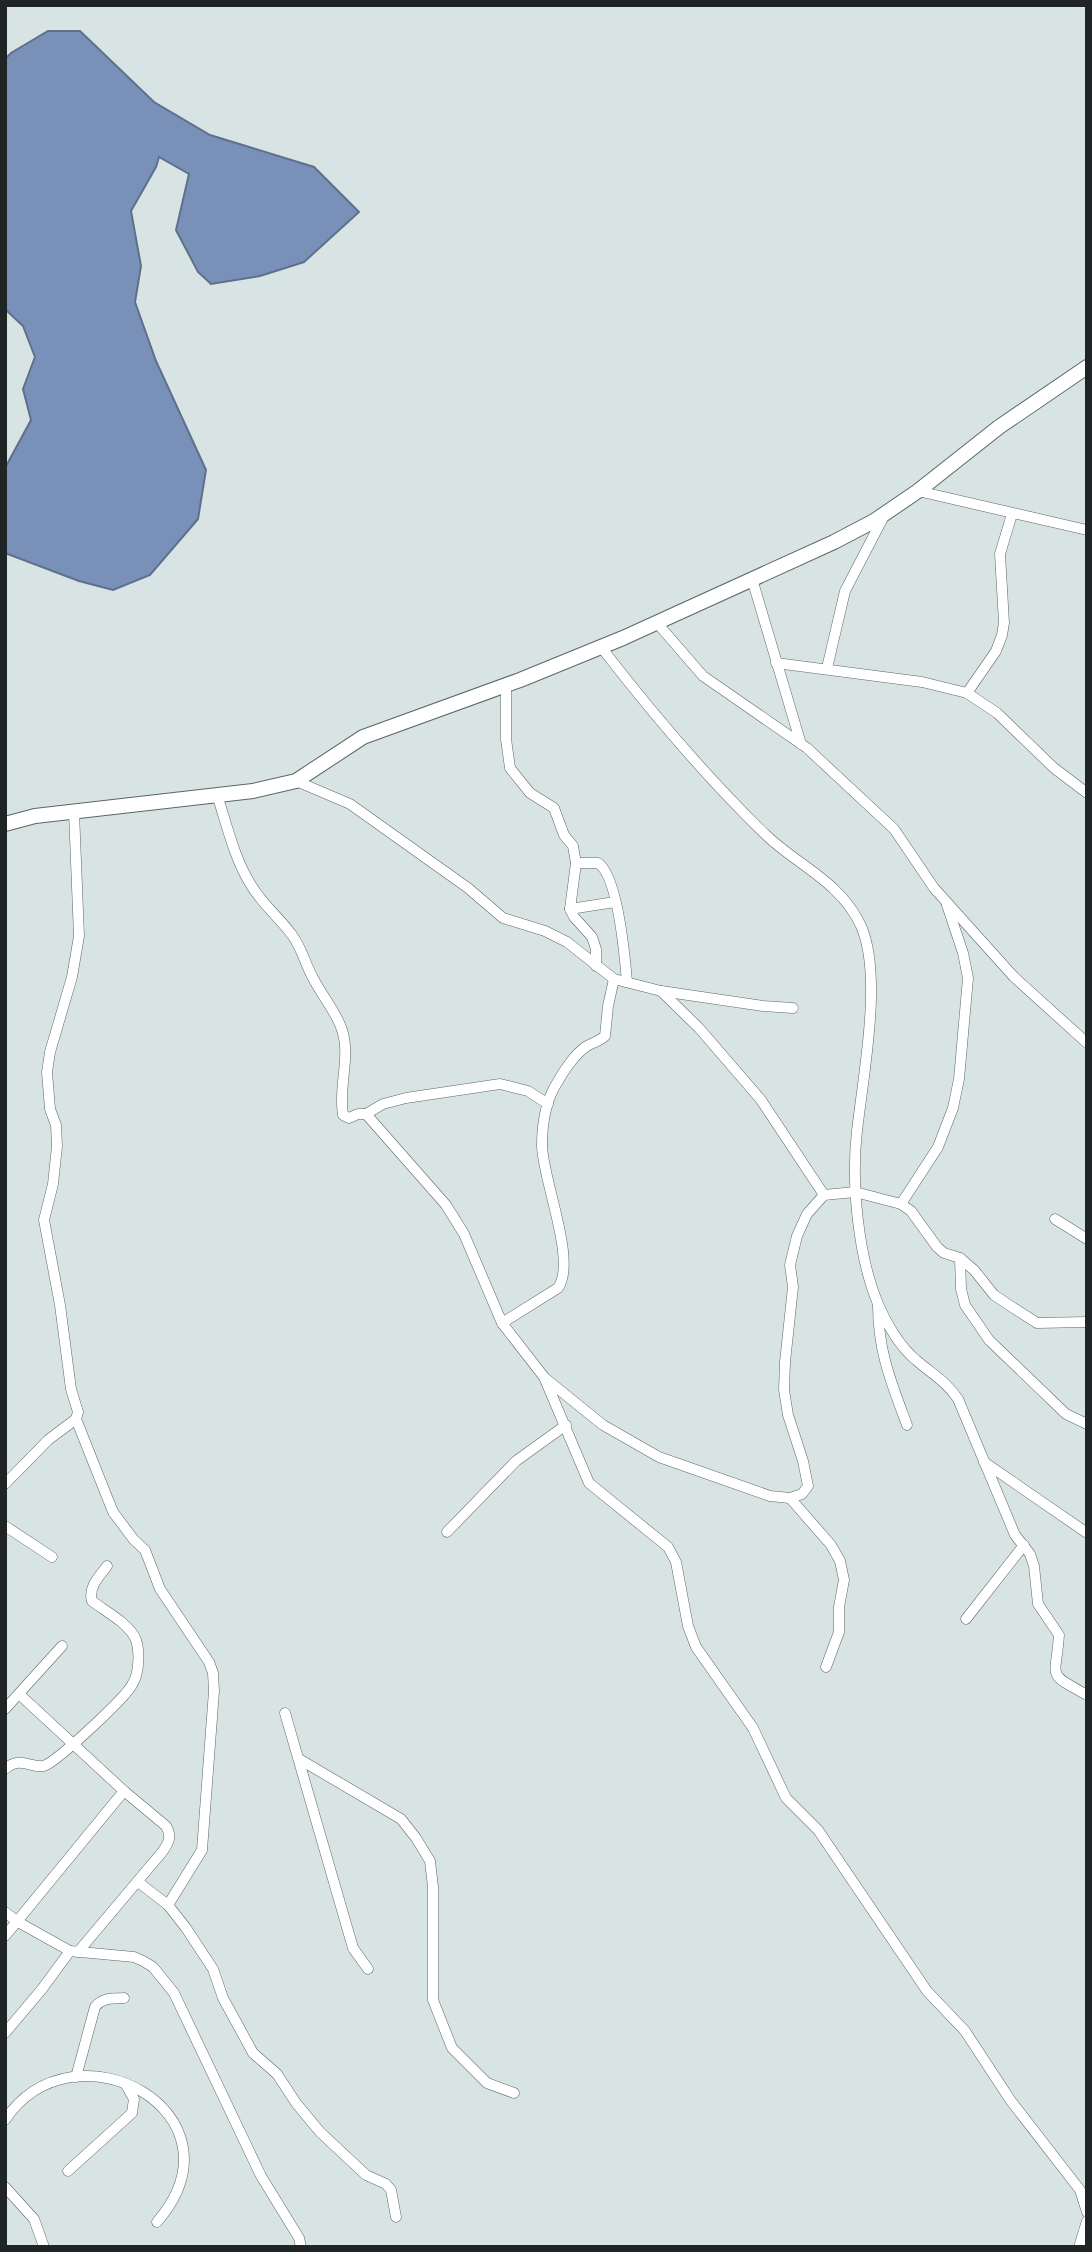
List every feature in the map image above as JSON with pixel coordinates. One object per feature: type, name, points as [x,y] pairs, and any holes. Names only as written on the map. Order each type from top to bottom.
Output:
[{"type":"street","points":[[5,824],[35,816],[217,795],[282,786],[296,781],[363,737],[601,647],[834,542],[918,491],[999,427],[1087,367]]},
{"type":"street","points":[[918,491],[1087,530]]},
{"type":"street","points":[[827,668],[845,591],[886,512]]},
{"type":"street","points":[[967,694],[996,652],[1002,635],[1004,623],[1000,554],[1012,514]]},
{"type":"street","points":[[752,579],[801,744]]},
{"type":"street","points":[[657,623],[703,676],[801,744],[894,829],[934,888],[1014,977],[1087,1043]]},
{"type":"street","points":[[601,647],[656,717],[738,807],[768,837],[814,870],[861,926],[869,963],[869,1033],[857,1133],[855,1192],[866,1264],[878,1304],[903,1348],[949,1385],[958,1399],[1015,1535],[1024,1545],[1034,1566],[1038,1604],[1059,1635],[1054,1671],[1058,1678],[1087,1695]]},
{"type":"street","points":[[776,663],[827,668],[890,680],[922,682],[967,694],[997,713],[1044,758],[1087,793]]},
{"type":"street","points":[[506,685],[506,739],[510,768],[530,793],[554,808],[564,835],[575,852],[570,909],[592,937],[596,949],[596,966]]},
{"type":"street","points":[[296,781],[350,804],[468,888],[503,918],[538,928],[567,942],[614,979],[661,991],[793,1008]]},
{"type":"street","points":[[217,795],[236,855],[250,884],[267,909],[296,940],[312,978],[331,1006],[341,1028],[346,1052],[341,1103],[343,1115],[349,1118],[366,1114],[383,1104],[406,1098],[500,1084],[528,1091],[548,1104]]},
{"type":"street","points":[[5,1484],[48,1440],[76,1419],[78,1412],[71,1389],[60,1305],[44,1220],[57,1146],[47,1072],[50,1052],[72,977],[79,936],[74,812]]},
{"type":"street","points":[[576,863],[597,863],[603,866],[615,902],[625,949],[627,982]]},
{"type":"street","points":[[901,1204],[929,1165],[938,1147],[953,1108],[959,1079],[968,978],[946,901]]},
{"type":"street","points":[[570,909],[615,902]]},
{"type":"street","points":[[502,1323],[558,1288],[564,1272],[562,1242],[542,1147],[548,1104],[565,1070],[576,1056],[606,1035],[608,1006],[614,979]]},
{"type":"street","points":[[661,991],[709,1038],[761,1100],[824,1195]]},
{"type":"street","points":[[366,1114],[446,1205],[464,1234],[502,1323],[544,1377],[603,1425],[659,1457],[770,1496],[790,1498],[803,1494],[808,1486],[788,1415],[784,1390],[793,1287],[790,1265],[797,1236],[807,1214],[824,1195],[855,1192],[901,1204],[911,1211],[937,1247],[944,1253],[960,1258],[994,1294],[1037,1323],[1087,1322]]},
{"type":"street","points":[[1055,1219],[1087,1239]]},
{"type":"street","points":[[960,1258],[961,1289],[965,1306],[989,1340],[1066,1414],[1087,1424]]},
{"type":"street","points":[[878,1304],[878,1329],[883,1360],[907,1425]]},
{"type":"street","points":[[544,1377],[589,1483],[668,1547],[676,1562],[688,1626],[696,1647],[753,1728],[786,1798],[818,1830],[927,1991],[965,2031],[1011,2101],[1080,2190],[1087,2212]]},
{"type":"street","points":[[76,1419],[113,1511],[145,1549],[160,1589],[209,1662],[213,1673],[214,1691],[202,1850],[168,1906]]},
{"type":"street","points":[[447,1532],[516,1461],[566,1425]]},
{"type":"street","points":[[984,1462],[1087,1533]]},
{"type":"street","points":[[790,1498],[831,1545],[840,1561],[844,1580],[839,1607],[839,1632],[826,1667]]},
{"type":"street","points":[[5,1526],[52,1557]]},
{"type":"street","points":[[966,1619],[1024,1545]]},
{"type":"street","points":[[6,1765],[27,1762],[41,1767],[74,1744],[132,1686],[136,1677],[136,1641],[130,1630],[92,1601],[90,1595],[90,1590],[107,1566]]},
{"type":"street","points":[[5,1709],[62,1646]]},
{"type":"street","points":[[5,2034],[138,1882],[170,1841],[166,1826],[19,1694]]},
{"type":"street","points":[[285,1713],[353,1948],[368,1969]]},
{"type":"street","points":[[299,1759],[401,1819],[416,1838],[430,1861],[433,1887],[433,2000],[452,2048],[487,2083],[514,2093]]},
{"type":"street","points":[[5,1936],[124,1791]]},
{"type":"street","points":[[138,1882],[168,1906],[186,1927],[213,1969],[223,1998],[253,2053],[277,2074],[320,2133],[366,2175],[386,2184],[391,2190],[396,2217]]},
{"type":"street","points":[[5,1912],[18,1922],[74,1952],[134,1956],[153,1967],[174,1993],[261,2176],[299,2238],[301,2247]]},
{"type":"street","points":[[76,2077],[95,2007],[106,1999],[124,1998]]},
{"type":"street","points":[[5,2120],[23,2099],[37,2088],[76,2077],[101,2077],[145,2092],[171,2116],[183,2150],[185,2169],[171,2207],[157,2222]]},
{"type":"street","points":[[68,2171],[132,2113],[134,2099],[126,2085]]},
{"type":"street","points":[[5,2187],[34,2219],[44,2247]]},
{"type":"street","points":[[1079,2247],[1087,2221]]},
{"type":"water","points":[[48,31],[80,31],[154,102],[210,135],[314,167],[359,212],[304,262],[260,276],[211,284],[198,272],[176,230],[189,174],[159,157],[131,211],[141,266],[135,302],[156,361],[206,470],[198,519],[150,575],[113,590],[79,581],[5,553],[5,468],[31,420],[23,389],[35,357],[23,326],[5,309],[5,59]]}]
